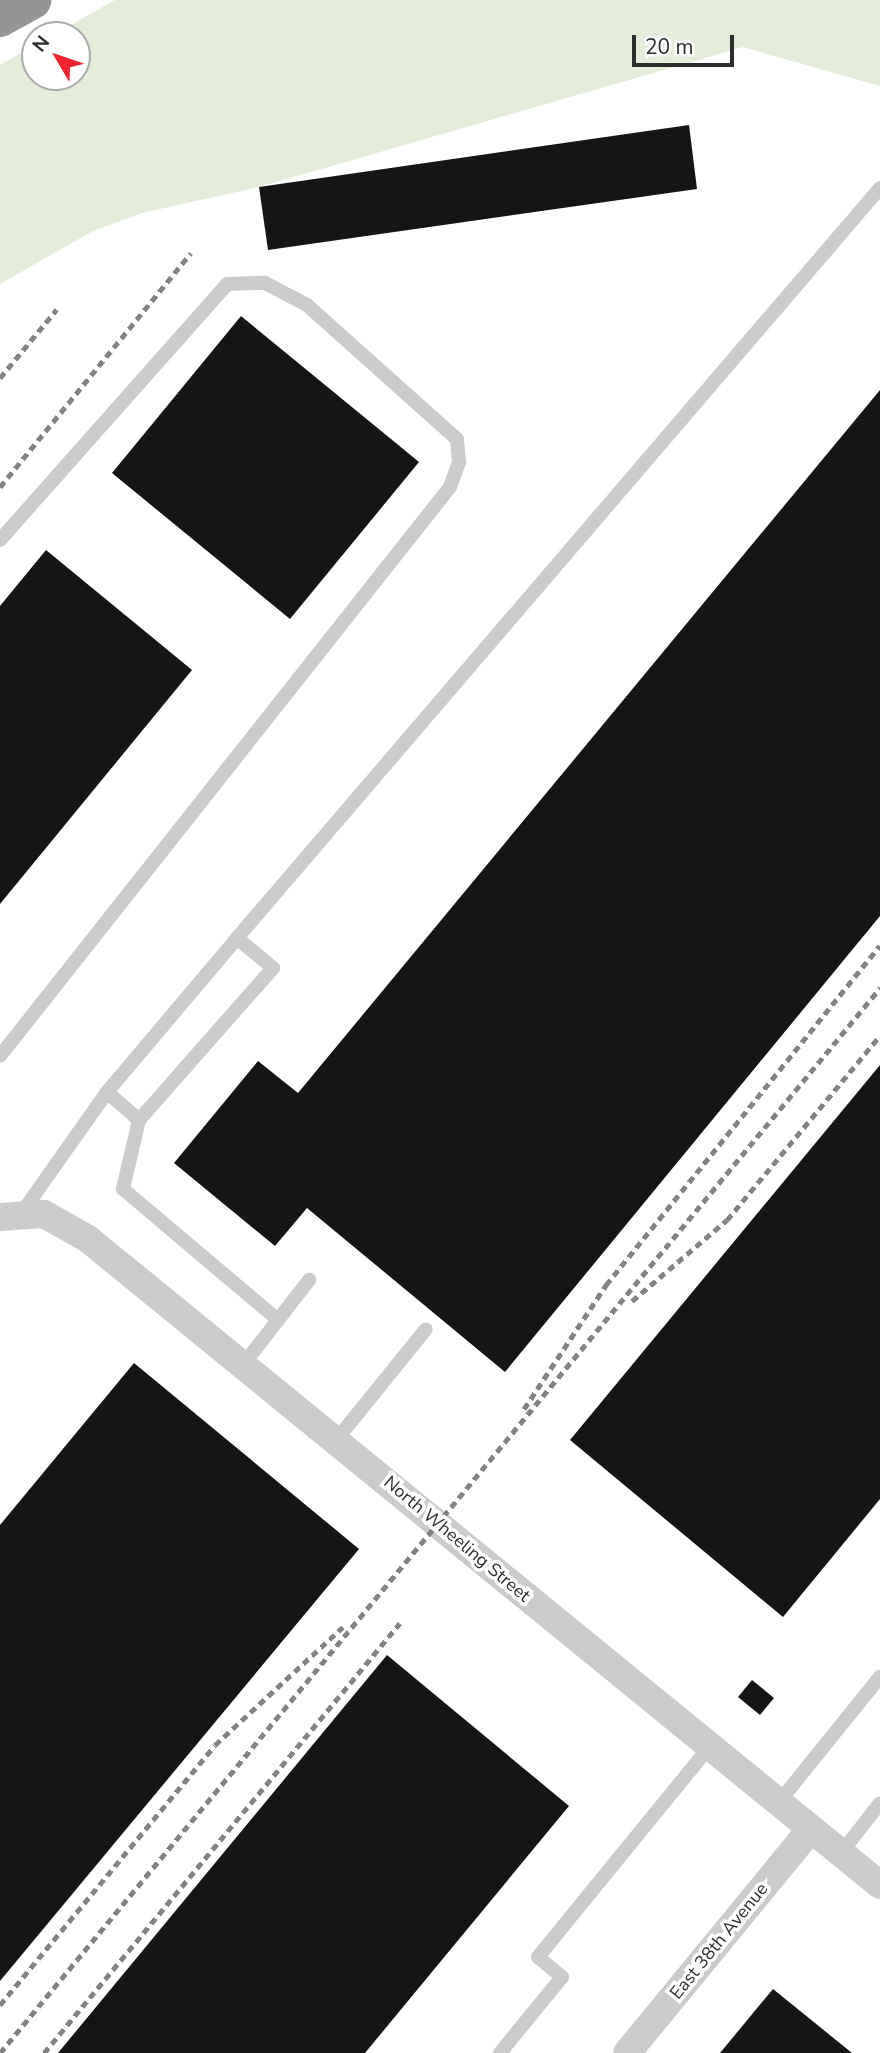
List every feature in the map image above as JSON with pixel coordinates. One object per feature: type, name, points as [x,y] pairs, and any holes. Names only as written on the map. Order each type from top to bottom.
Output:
[{"type":"highway","points":[[0,18],[32,0]]},
{"type":"street","name":"North Wheeling Street","points":[[12,1214],[66,1223],[337,1439],[880,1885]]},
{"type":"street","name":"East 38th Avenue","points":[[627,2053],[811,1829]]},
{"type":"lane","points":[[12,1214],[107,1092],[237,938],[880,188]]},
{"type":"lane","points":[[0,540],[227,284],[265,283],[307,305],[457,439],[450,486],[0,1056]]},
{"type":"lane","points":[[237,938],[273,968],[139,1120],[123,1189],[278,1320]]},
{"type":"lane","points":[[107,1092],[139,1120]]},
{"type":"lane","points":[[243,1365],[309,1280]]},
{"type":"lane","points":[[337,1439],[426,1329]]},
{"type":"lane","points":[[779,1802],[880,1677]]},
{"type":"lane","points":[[500,2053],[562,1977],[538,1957],[710,1746]]},
{"type":"lane","points":[[841,1853],[880,1803]]},
{"type":"green space","points":[[115,0],[880,0],[880,86],[743,47],[259,187],[142,213],[93,231],[0,284],[0,65],[21,53],[21,91],[91,91],[91,21],[78,21]]},
{"type":"building","points":[[689,125],[697,189],[268,250],[259,187]]},
{"type":"building","points":[[241,316],[419,462],[290,619],[112,473]]},
{"type":"building","points":[[880,390],[880,916],[505,1372],[307,1208],[275,1246],[174,1163],[258,1061],[298,1093]]},
{"type":"building","points":[[46,550],[192,670],[0,904],[0,606]]},
{"type":"building","points":[[880,1065],[880,1499],[783,1617],[570,1440]]},
{"type":"building","points":[[134,1363],[359,1549],[0,1981],[0,1525]]},
{"type":"building","points":[[387,1655],[569,1806],[365,2053],[58,2053]]},
{"type":"building","points":[[752,1680],[774,1698],[760,1715],[738,1697]]},
{"type":"building","points":[[773,1989],[852,2053],[720,2053]]},
{"type":"railway","points":[[0,487],[191,253]]},
{"type":"railway","points":[[0,378],[57,309]]},
{"type":"railway","points":[[524,1409],[606,1285],[880,946]]},
{"type":"railway","points":[[0,2053],[880,988]]},
{"type":"railway","points":[[632,1301],[727,1220],[880,1036]]},
{"type":"railway","points":[[44,2053],[400,1623]]},
{"type":"railway","points":[[0,2005],[215,1745],[343,1627]]}]
